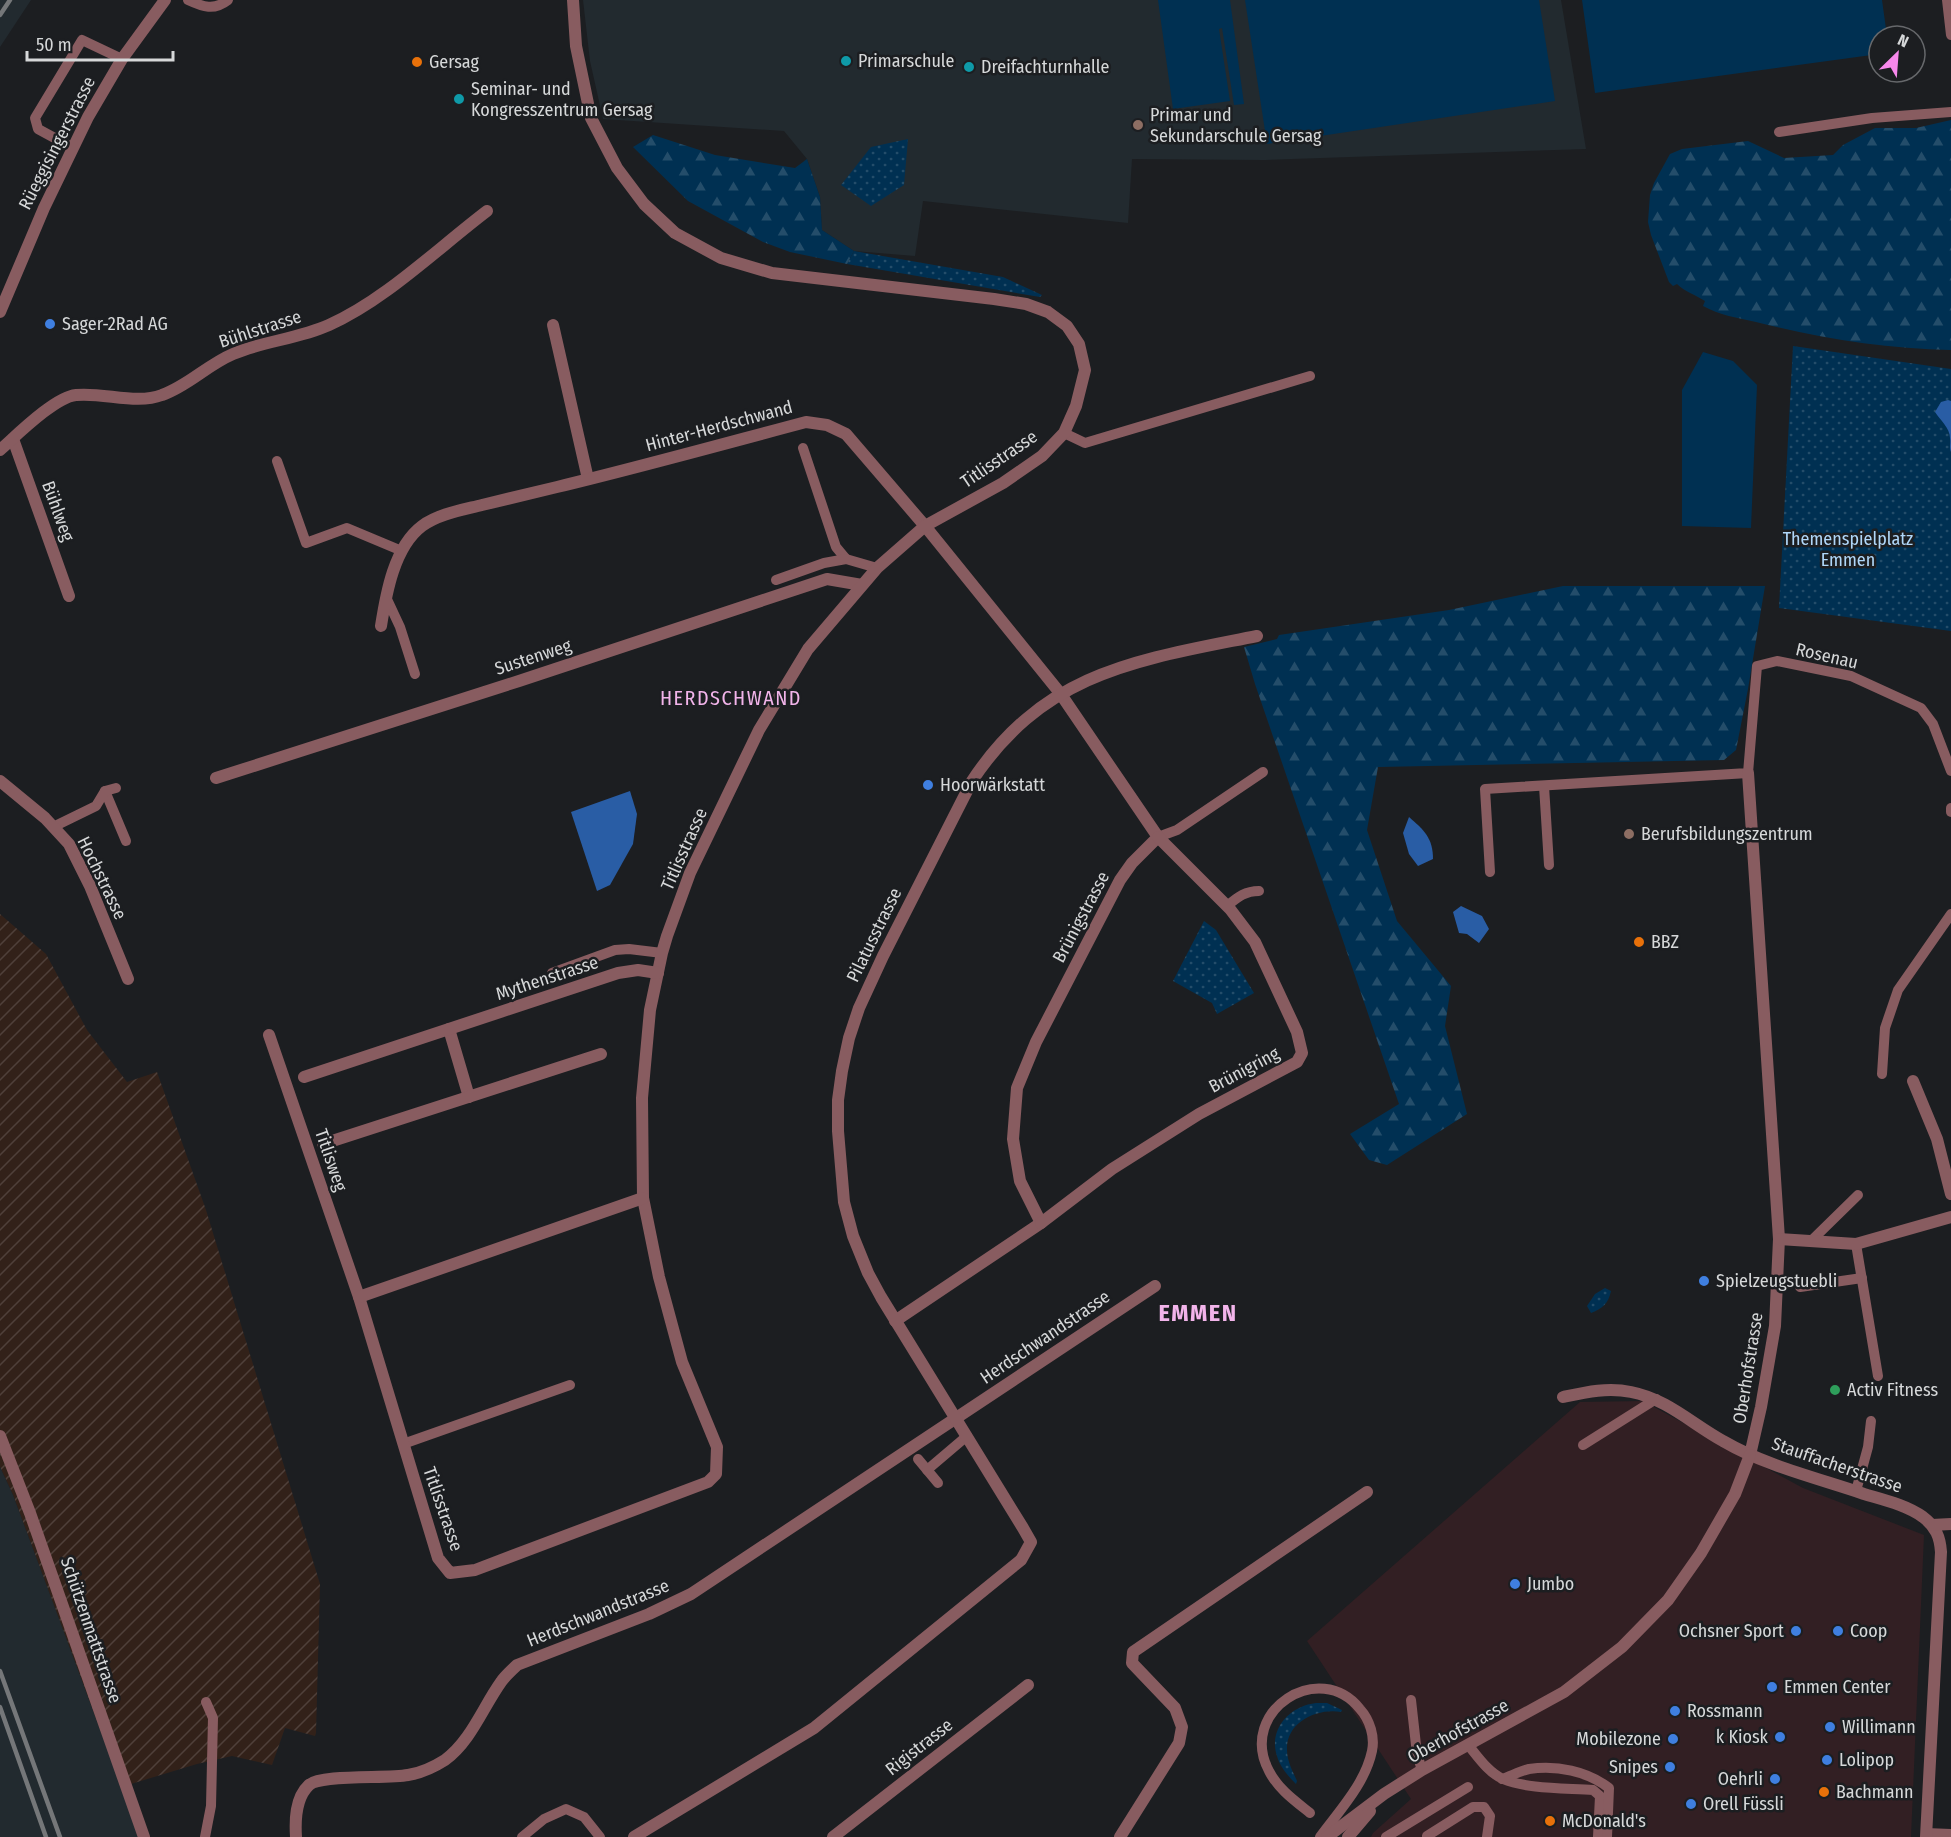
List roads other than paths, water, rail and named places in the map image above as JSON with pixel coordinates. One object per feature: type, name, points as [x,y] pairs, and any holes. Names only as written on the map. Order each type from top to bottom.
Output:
[{"type":"street","name":"Rüeggisingerstrasse","points":[[0,312],[44,208],[98,98],[122,59],[165,0]]},
{"type":"street","name":"Titlisstrasse","points":[[359,1297],[438,1558],[450,1573],[475,1570],[708,1482],[716,1474],[717,1447],[682,1362],[659,1276],[643,1198],[642,1098],[650,1010],[667,936],[690,873],[759,730],[808,650],[877,568],[925,526],[1002,483],[1042,456],[1064,433],[1076,406],[1085,370],[1079,344],[1067,326],[1048,312],[1026,304],[772,273],[721,258],[675,233],[644,204],[617,168],[591,118],[576,46],[573,0]]},
{"type":"street","name":"Bühlstrasse","points":[[0,450],[56,402],[74,395],[159,397],[176,390],[204,369],[233,353],[327,326],[369,304],[487,211]]},
{"type":"street","points":[[553,324],[588,479]]},
{"type":"street","name":"Hinter-Herdschwand","points":[[381,626],[386,597],[402,551],[408,540],[431,520],[462,510],[806,422],[827,425],[846,434],[925,526]]},
{"type":"street","name":"Bühlweg","points":[[13,439],[69,596]]},
{"type":"street","points":[[925,526],[1060,693],[1158,837]]},
{"type":"street","name":"Sustenweg","points":[[216,778],[827,579],[862,585]]},
{"type":"street","name":"Pilatusstrasse","points":[[956,1418],[895,1321],[868,1273],[853,1236],[844,1202],[838,1143],[838,1100],[849,1038],[859,1008],[972,781],[986,760],[1024,720],[1060,693],[1113,668],[1139,660],[1257,636]]},
{"type":"street","name":"Oberhofstrasse","points":[[1327,1837],[1384,1794],[1422,1770],[1564,1692],[1622,1647],[1668,1600],[1701,1553],[1735,1494],[1750,1455],[1775,1326],[1779,1239],[1748,773]]},
{"type":"street","name":"Hochstrasse","points":[[0,780],[69,844],[90,886],[128,979]]},
{"type":"street","name":"Brünigring","points":[[1041,1223],[1112,1169],[1199,1114],[1297,1062],[1302,1053],[1297,1032],[1255,942],[1227,906],[1158,837]]},
{"type":"street","name":"Brünigstrasse","points":[[1041,1223],[1020,1181],[1013,1139],[1017,1088],[1036,1042],[1120,880],[1132,863],[1158,837]]},
{"type":"street","name":"Mythenstrasse","points":[[304,1077],[618,973],[638,970],[658,973]]},
{"type":"street","points":[[449,1029],[469,1097]]},
{"type":"street","name":"Titlisweg","points":[[269,1035],[359,1297]]},
{"type":"street","points":[[323,1144],[601,1054]]},
{"type":"street","points":[[1913,1081],[1937,1139],[1951,1194]]},
{"type":"street","points":[[359,1297],[643,1198]]},
{"type":"street","points":[[1779,1239],[1856,1244],[1951,1217]]},
{"type":"street","points":[[895,1321],[1041,1223]]},
{"type":"street","name":"Herdschwandstrasse","points":[[296,1837],[295,1817],[302,1795],[309,1784],[326,1779],[407,1776],[428,1770],[447,1758],[465,1740],[502,1681],[517,1665],[649,1614],[692,1594],[1155,1287]]},
{"type":"street","name":"Stauffacherstrasse","points":[[1563,1397],[1598,1390],[1613,1390],[1630,1391],[1656,1399],[1723,1442],[1750,1455],[1906,1508],[1932,1525]]},
{"type":"street","points":[[634,1837],[814,1728],[1021,1560],[1031,1542],[956,1418]]},
{"type":"street","name":"Schützenmattstrasse","points":[[0,1436],[30,1513],[144,1837]]},
{"type":"street","points":[[1120,1837],[1179,1743],[1182,1727],[1175,1708],[1132,1663],[1133,1652],[1367,1492]]},
{"type":"street","points":[[1926,1835],[1941,1552],[1940,1538],[1932,1525],[1951,1524]]},
{"type":"street","name":"Rigistrasse","points":[[833,1837],[1028,1685]]},
{"type":"street","name":"Oberhofstrasse","points":[[1347,1837],[1384,1794]]},
{"type":"lane","points":[[188,0],[206,8],[220,6],[228,0]]},
{"type":"lane","points":[[1947,0],[1951,35]]},
{"type":"lane","points":[[73,148],[38,129],[35,118],[82,40],[122,59]]},
{"type":"lane","points":[[1779,132],[1872,118],[1951,112]]},
{"type":"lane","points":[[1064,433],[1085,443],[1311,376]]},
{"type":"lane","points":[[802,448],[836,547],[846,559]]},
{"type":"lane","points":[[277,461],[306,543],[347,528],[402,551]]},
{"type":"lane","points":[[776,580],[824,563],[846,559],[877,568]]},
{"type":"lane","points":[[386,597],[400,627],[416,674]]},
{"type":"lane","name":"Rosenau","points":[[1748,773],[1757,666],[1777,662],[1851,676],[1921,708],[1933,724],[1951,771]]},
{"type":"lane","points":[[1158,837],[1177,830],[1263,772]]},
{"type":"lane","points":[[1490,872],[1485,789],[1748,773]]},
{"type":"lane","points":[[1544,786],[1549,865]]},
{"type":"lane","points":[[53,828],[96,806],[110,789],[126,841]]},
{"type":"lane","points":[[1227,906],[1241,894],[1259,891]]},
{"type":"lane","points":[[1882,1074],[1885,1028],[1898,990],[1951,914]]},
{"type":"lane","points":[[552,973],[615,950],[662,953]]},
{"type":"lane","points":[[1811,1241],[1858,1194]]},
{"type":"lane","points":[[1856,1244],[1878,1376]]},
{"type":"lane","points":[[1800,1287],[1862,1278]]},
{"type":"lane","points":[[403,1444],[570,1385]]},
{"type":"lane","points":[[1583,1445],[1656,1399]]},
{"type":"lane","points":[[1856,1491],[1868,1447],[1871,1421]]},
{"type":"lane","points":[[927,1470],[967,1436]]},
{"type":"lane","points":[[918,1459],[938,1483]]},
{"type":"lane","points":[[1310,1813],[1291,1798],[1268,1771],[1261,1742],[1269,1716],[1282,1701],[1299,1691],[1324,1689],[1350,1699],[1358,1705],[1372,1730],[1372,1750],[1366,1770],[1356,1787],[1320,1837]]},
{"type":"lane","points":[[1411,1700],[1417,1754],[1422,1770]]},
{"type":"lane","points":[[205,1837],[211,1806],[213,1718],[206,1702]]},
{"type":"lane","points":[[1468,1746],[1490,1770],[1502,1779],[1534,1786],[1593,1790],[1600,1796],[1598,1837]]},
{"type":"lane","points":[[1502,1779],[1528,1769],[1560,1769],[1588,1775],[1609,1788],[1607,1837]]},
{"type":"lane","points":[[1386,1837],[1468,1787]]},
{"type":"lane","points":[[1427,1836],[1473,1807],[1484,1807],[1490,1816],[1487,1837]]},
{"type":"lane","points":[[522,1837],[544,1819],[566,1809],[584,1817],[600,1837]]},
{"type":"lane","points":[[1926,1835],[1951,1834]]},
{"type":"water","points":[[1951,401],[1951,452],[1950,434],[1935,412],[1941,402]]},
{"type":"water","points":[[630,791],[637,814],[633,844],[610,885],[597,891],[571,812]]},
{"type":"water","points":[[1409,817],[1427,835],[1433,852],[1433,859],[1418,866],[1409,854],[1403,833]]},
{"type":"water","points":[[1461,906],[1482,916],[1489,929],[1479,943],[1467,934],[1459,933],[1453,912]]},
{"type":"railway","points":[[0,15],[10,0]]},
{"type":"railway","points":[[0,1671],[60,1837]]},
{"type":"railway","points":[[0,1707],[46,1837]]},
{"type":"place","name":"Primarschule","points":[[846,61]]},
{"type":"place","name":"Gersag","points":[[417,62]]},
{"type":"place","name":"Dreifachturnhalle","points":[[969,67]]},
{"type":"place","name":"Seminar- und Kongresszentrum Gersag","points":[[459,99]]},
{"type":"place","name":"Primar und Sekundarschule Gersag","points":[[1138,125]]},
{"type":"place","name":"Sager-2Rad AG","points":[[50,324]]},
{"type":"place","name":"Hoorwärkstatt","points":[[928,785]]},
{"type":"place","name":"Berufsbildungszentrum","points":[[1629,834]]},
{"type":"place","name":"BBZ","points":[[1639,942]]},
{"type":"place","name":"Spielzeugstuebli","points":[[1704,1281]]},
{"type":"place","name":"Activ Fitness","points":[[1835,1390]]},
{"type":"place","name":"Jumbo","points":[[1515,1584]]},
{"type":"place","name":"Ochsner Sport","points":[[1796,1631]]},
{"type":"place","name":"Coop","points":[[1838,1631]]},
{"type":"place","name":"Emmen Center","points":[[1772,1687]]},
{"type":"place","name":"Rossmann","points":[[1675,1711]]},
{"type":"place","name":"Willimann","points":[[1830,1727]]},
{"type":"place","name":"k Kiosk","points":[[1780,1737]]},
{"type":"place","name":"Mobilezone","points":[[1673,1739]]},
{"type":"place","name":"Lolipop","points":[[1827,1760]]},
{"type":"place","name":"Snipes","points":[[1670,1767]]},
{"type":"place","name":"Oehrli","points":[[1775,1779]]},
{"type":"place","name":"Bachmann","points":[[1824,1792]]},
{"type":"place","name":"Orell Füssli","points":[[1691,1804]]},
{"type":"place","name":"McDonald's","points":[[1550,1821]]},
{"type":"district","name":"HERDSCHWAND","points":[[731,698]]},
{"type":"district","name":"EMMEN","points":[[1198,1313]]},
{"type":"park label","name":"Themenspielplatz Emmen","points":[[1848,549]]}]
